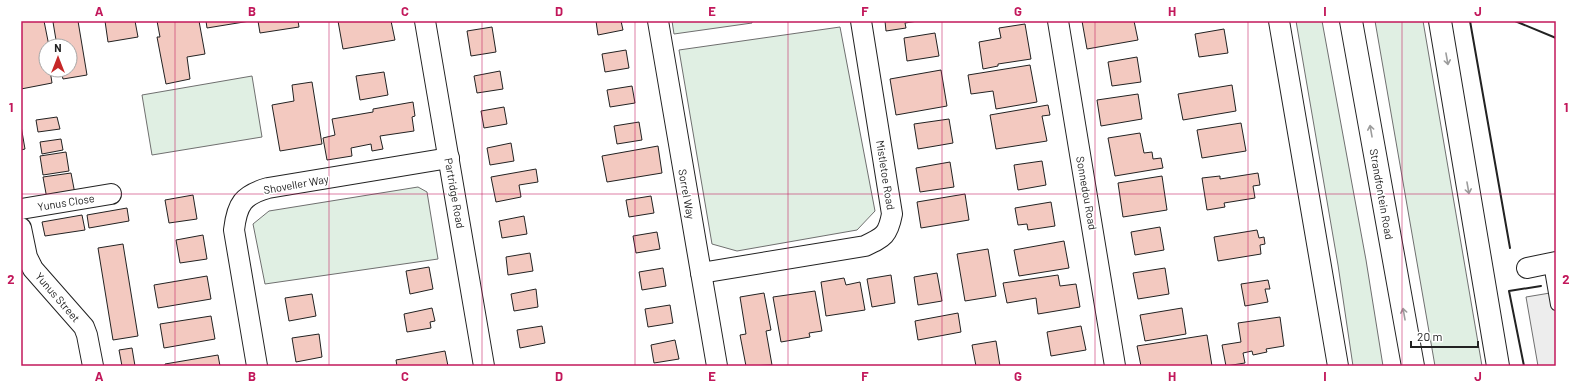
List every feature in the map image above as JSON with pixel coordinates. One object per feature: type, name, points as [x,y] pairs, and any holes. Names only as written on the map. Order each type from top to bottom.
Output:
[{"type":"main road","name":"Strandfontein Road","points":[[1351,21],[1413,366]]},
{"type":"main road","points":[[1440,21],[1498,366]]},
{"type":"street","name":"Partridge Road","points":[[425,21],[484,366]]},
{"type":"street","name":"Sorrel Way","points":[[658,21],[717,366]]},
{"type":"street","name":"Mistletoe Road","points":[[701,273],[865,246],[882,238],[888,232],[892,214],[861,21]]},
{"type":"street","name":"Sonnedou Road","points":[[1058,21],[1116,366]]},
{"type":"street","points":[[1279,21],[1338,366]]},
{"type":"street","name":"Shoveller Way","points":[[257,366],[234,230],[235,217],[244,200],[252,193],[268,188],[449,158]]},
{"type":"street","name":"Yunus Close","points":[[21,209],[111,194]]},
{"type":"street","name":"Yunus Street","points":[[21,228],[27,257],[33,269],[84,327],[87,334],[93,366]]},
{"type":"street","points":[[1527,268],[1552,263]]},
{"type":"lane","points":[[1552,263],[1556,305]]},
{"type":"green space","points":[[672,21],[752,21],[752,23],[674,34]]},
{"type":"green space","points":[[1296,21],[1322,21],[1366,260],[1383,366],[1353,366],[1338,265]]},
{"type":"green space","points":[[1375,21],[1423,21],[1482,366],[1435,366]]},
{"type":"green space","points":[[840,27],[875,211],[857,230],[737,251],[712,244],[679,50]]},
{"type":"green space","points":[[252,76],[262,137],[152,155],[142,95]]},
{"type":"green space","points":[[418,187],[427,192],[438,259],[265,284],[253,224],[269,211]]},
{"type":"shaded area","points":[[1556,292],[1556,366],[1538,366],[1526,297]]},
{"type":"building","points":[[21,21],[44,21],[47,38],[38,38],[38,78],[51,78],[52,83],[21,89]]},
{"type":"building","points":[[78,21],[87,75],[78,76],[78,38],[56,38],[53,22]]},
{"type":"building","points":[[105,21],[135,21],[138,37],[108,42]]},
{"type":"building","points":[[157,21],[199,21],[205,54],[187,57],[190,79],[166,84],[157,37],[160,37]]},
{"type":"building","points":[[206,21],[250,21],[207,28]]},
{"type":"building","points":[[258,21],[298,21],[299,27],[260,33]]},
{"type":"building","points":[[338,21],[391,21],[395,40],[343,49]]},
{"type":"building","points":[[596,21],[621,21],[623,30],[598,35]]},
{"type":"building","points":[[885,21],[918,21],[905,23],[906,28],[886,31]]},
{"type":"building","points":[[1082,21],[1134,21],[1138,40],[1087,49]]},
{"type":"building","points":[[1025,24],[1031,59],[998,64],[998,66],[983,69],[979,42],[1001,38],[999,28]]},
{"type":"building","points":[[492,27],[496,52],[471,56],[467,31]]},
{"type":"building","points":[[1224,29],[1228,53],[1199,57],[1195,34]]},
{"type":"building","points":[[935,33],[939,56],[907,61],[904,38]]},
{"type":"building","points":[[626,50],[629,68],[605,72],[602,54]]},
{"type":"building","points":[[1137,57],[1141,82],[1112,86],[1108,62]]},
{"type":"building","points":[[1030,65],[1037,102],[996,109],[993,91],[971,94],[968,75]]},
{"type":"building","points":[[941,70],[947,106],[896,115],[890,79]]},
{"type":"building","points":[[500,71],[503,89],[477,93],[474,76]]},
{"type":"building","points":[[384,72],[388,95],[360,100],[356,76]]},
{"type":"building","points":[[312,82],[322,144],[280,151],[272,105],[294,101],[292,85]]},
{"type":"building","points":[[1232,85],[1236,111],[1183,120],[1178,94]]},
{"type":"building","points":[[632,86],[635,103],[610,107],[607,90]]},
{"type":"building","points":[[1138,94],[1142,119],[1101,126],[1097,100]]},
{"type":"building","points":[[413,102],[415,116],[412,117],[414,131],[380,136],[383,149],[372,151],[371,144],[351,148],[352,156],[327,160],[323,138],[335,135],[332,119],[373,112],[373,109]]},
{"type":"building","points":[[1048,105],[1050,115],[1042,116],[1047,141],[996,149],[990,115]]},
{"type":"building","points":[[504,107],[507,124],[484,128],[481,111]]},
{"type":"building","points":[[57,117],[60,129],[38,132],[36,120]]},
{"type":"building","points":[[949,119],[953,143],[918,149],[914,124]]},
{"type":"building","points":[[639,122],[642,140],[617,144],[614,126]]},
{"type":"building","points":[[1241,123],[1246,151],[1202,158],[1197,130]]},
{"type":"building","points":[[21,126],[25,149],[21,150]]},
{"type":"building","points":[[1140,133],[1144,153],[1152,152],[1153,159],[1161,158],[1163,168],[1115,176],[1108,138]]},
{"type":"building","points":[[61,139],[63,150],[42,154],[40,142]]},
{"type":"building","points":[[511,143],[514,161],[490,165],[487,148]]},
{"type":"building","points":[[658,146],[662,173],[607,182],[602,156]]},
{"type":"building","points":[[66,152],[69,171],[43,175],[40,156]]},
{"type":"building","points":[[1042,161],[1046,185],[1018,190],[1014,165]]},
{"type":"building","points":[[950,162],[954,187],[920,192],[916,168]]},
{"type":"building","points":[[536,169],[538,182],[519,185],[521,197],[496,202],[491,177]]},
{"type":"building","points":[[71,173],[75,194],[47,199],[43,177]]},
{"type":"building","points":[[1258,173],[1260,185],[1253,186],[1255,198],[1224,203],[1225,207],[1207,210],[1202,178],[1220,176],[1220,179]]},
{"type":"building","points":[[1162,176],[1167,210],[1123,217],[1118,183]]},
{"type":"building","points":[[965,194],[969,220],[921,228],[917,202]]},
{"type":"building","points":[[193,195],[197,219],[169,223],[165,200]]},
{"type":"building","points":[[651,196],[654,213],[629,217],[626,200]]},
{"type":"building","points":[[1051,202],[1055,226],[1028,230],[1027,224],[1018,225],[1015,208]]},
{"type":"building","points":[[127,208],[129,221],[89,228],[87,215]]},
{"type":"building","points":[[82,215],[85,230],[45,236],[42,222]]},
{"type":"building","points":[[524,216],[527,234],[502,238],[499,221]]},
{"type":"building","points":[[1160,227],[1164,250],[1135,255],[1131,232]]},
{"type":"building","points":[[1257,230],[1259,238],[1264,237],[1265,244],[1260,245],[1261,254],[1218,261],[1214,237]]},
{"type":"building","points":[[657,232],[660,249],[636,253],[633,236]]},
{"type":"building","points":[[203,235],[207,259],[180,263],[176,240]]},
{"type":"building","points":[[1064,241],[1069,268],[1019,276],[1014,250]]},
{"type":"building","points":[[123,244],[138,336],[113,340],[98,248]]},
{"type":"building","points":[[988,249],[996,296],[965,301],[957,254]]},
{"type":"building","points":[[530,253],[533,271],[508,275],[506,257]]},
{"type":"building","points":[[429,267],[433,289],[410,294],[406,271]]},
{"type":"building","points":[[663,268],[666,286],[642,290],[639,272]]},
{"type":"building","points":[[1165,268],[1169,294],[1138,299],[1133,273]]},
{"type":"building","points":[[937,273],[942,301],[918,305],[914,277]]},
{"type":"building","points":[[891,275],[895,303],[872,307],[867,279]]},
{"type":"building","points":[[1058,275],[1060,286],[1076,284],[1080,307],[1038,314],[1036,298],[1007,303],[1003,283]]},
{"type":"building","points":[[207,276],[211,299],[158,308],[154,285]]},
{"type":"building","points":[[844,278],[846,285],[860,282],[865,310],[826,316],[821,282]]},
{"type":"building","points":[[1268,280],[1270,289],[1265,289],[1268,302],[1245,306],[1241,284]]},
{"type":"building","points":[[536,289],[538,307],[514,311],[511,294]]},
{"type":"building","points":[[815,291],[822,331],[809,333],[810,337],[781,342],[773,297]]},
{"type":"building","points":[[764,293],[771,330],[766,331],[772,365],[746,366],[740,335],[746,334],[740,297]]},
{"type":"building","points":[[312,294],[316,316],[289,321],[285,298]]},
{"type":"building","points":[[670,305],[673,323],[648,327],[645,309]]},
{"type":"building","points":[[432,308],[435,321],[430,322],[431,328],[407,332],[404,314]]},
{"type":"building","points":[[1182,308],[1186,334],[1145,341],[1140,315]]},
{"type":"building","points":[[958,313],[961,332],[918,340],[915,321]]},
{"type":"building","points":[[211,316],[215,339],[164,348],[160,324]]},
{"type":"building","points":[[1280,317],[1284,346],[1266,349],[1267,352],[1253,355],[1252,351],[1243,353],[1245,363],[1226,366],[1222,345],[1241,342],[1238,323]]},
{"type":"building","points":[[542,326],[545,343],[520,348],[517,330]]},
{"type":"building","points":[[1081,326],[1086,350],[1051,356],[1047,332]]},
{"type":"building","points":[[319,334],[322,357],[296,362],[292,338]]},
{"type":"building","points":[[1207,335],[1212,366],[1141,366],[1137,346]]},
{"type":"building","points":[[675,340],[679,359],[654,363],[651,345]]},
{"type":"building","points":[[996,341],[1000,366],[976,366],[972,345]]},
{"type":"building","points":[[132,348],[135,366],[122,366],[119,350]]},
{"type":"building","points":[[445,351],[448,366],[397,366],[396,360]]},
{"type":"building","points":[[218,355],[220,366],[165,366],[165,364]]},
{"type":"wall","points":[[1470,21],[1510,248]]},
{"type":"wall","points":[[1515,21],[1556,38]]},
{"type":"wall","points":[[1524,366],[1509,291],[1541,286]]}]
